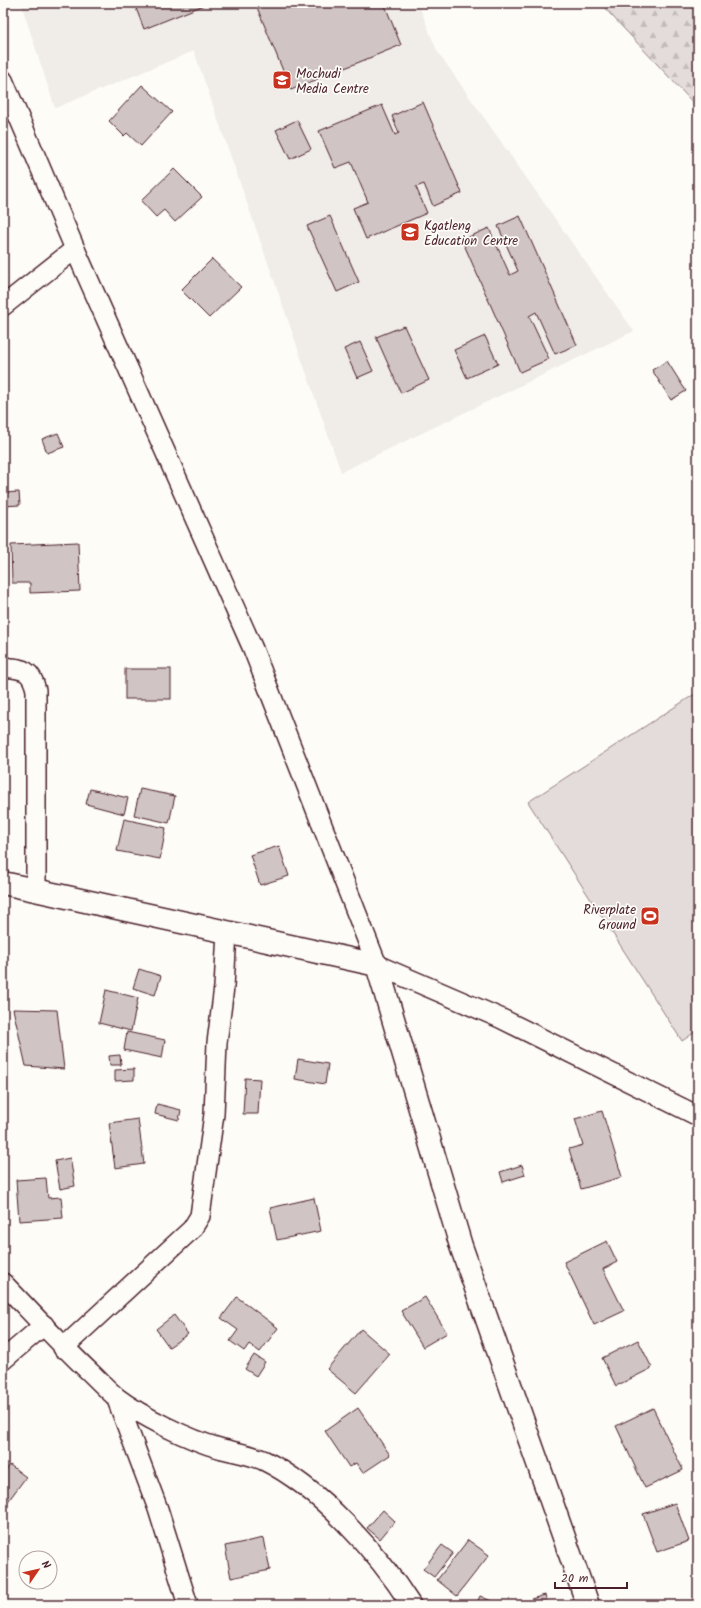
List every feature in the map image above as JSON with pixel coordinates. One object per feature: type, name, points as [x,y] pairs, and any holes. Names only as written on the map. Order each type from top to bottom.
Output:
[{"type":"street","points":[[3,80],[74,249],[253,649],[377,965],[462,1246],[588,1605]]},
{"type":"street","points":[[3,306],[74,249]]},
{"type":"street","points":[[3,667],[23,669],[29,673],[34,680],[36,690],[36,889]]},
{"type":"street","points":[[3,883],[36,889],[377,965],[500,1018],[698,1116]]},
{"type":"street","points":[[63,1348],[192,1229],[200,1216],[214,1114],[217,1043],[224,987],[227,932]]},
{"type":"street","points":[[3,1283],[44,1325],[63,1348],[116,1397],[168,1428],[218,1448],[247,1454],[264,1461],[304,1486],[356,1533],[396,1582],[411,1605]]},
{"type":"street","points":[[3,1360],[44,1325]]},
{"type":"street","points":[[116,1397],[163,1523],[188,1605]]},
{"type":"shaded area","name":"Kgatleng Education Centre","points":[[21,3],[418,3],[437,51],[634,331],[341,472],[194,51],[55,108]]},
{"type":"green space","points":[[600,3],[698,3],[698,108]]},
{"type":"green space","name":"Riverplate Ground","points":[[698,692],[698,1030],[682,1041],[528,802]]},
{"type":"building","points":[[134,3],[209,3],[144,29]]},
{"type":"building","points":[[262,3],[384,3],[401,45],[291,90],[256,5]]},
{"type":"building","points":[[142,85],[172,112],[141,146],[127,133],[124,136],[109,121]]},
{"type":"building","points":[[423,102],[462,193],[433,206],[424,184],[416,187],[427,213],[366,239],[353,208],[368,202],[351,162],[335,168],[319,131],[382,105],[395,135],[399,133],[392,116]]},
{"type":"building","points":[[297,120],[311,149],[290,159],[276,130]]},
{"type":"building","points":[[174,169],[202,197],[175,222],[164,210],[156,217],[141,201]]},
{"type":"building","points":[[330,216],[359,282],[337,292],[307,226]]},
{"type":"building","points":[[520,216],[577,345],[555,354],[536,312],[529,316],[549,359],[520,372],[462,240],[489,228],[510,275],[518,271],[498,226]]},
{"type":"building","points":[[212,259],[241,287],[209,318],[181,290]]},
{"type":"building","points":[[404,326],[429,380],[401,393],[376,337]]},
{"type":"building","points":[[485,336],[498,364],[467,378],[454,350]]},
{"type":"building","points":[[360,342],[373,371],[357,378],[344,349]]},
{"type":"building","points":[[667,361],[686,391],[671,400],[652,370]]},
{"type":"building","points":[[58,433],[64,447],[47,453],[42,439]]},
{"type":"building","points":[[19,492],[20,505],[3,506],[3,493]]},
{"type":"building","points":[[78,542],[80,591],[30,593],[30,583],[12,583],[11,545]]},
{"type":"building","points":[[125,669],[171,669],[171,699],[125,699]]},
{"type":"building","points":[[90,789],[128,798],[124,814],[86,804]]},
{"type":"building","points":[[140,789],[175,796],[169,823],[134,815]]},
{"type":"building","points":[[124,819],[166,828],[160,859],[117,851]]},
{"type":"building","points":[[279,846],[289,876],[260,885],[250,855]]},
{"type":"building","points":[[139,969],[161,976],[155,995],[133,988]]},
{"type":"building","points":[[106,990],[138,998],[131,1031],[99,1023]]},
{"type":"building","points":[[13,1009],[57,1010],[64,1069],[26,1066]]},
{"type":"building","points":[[127,1032],[165,1040],[162,1058],[124,1050]]},
{"type":"building","points":[[120,1055],[121,1065],[110,1065],[109,1056]]},
{"type":"building","points":[[298,1059],[328,1064],[325,1084],[295,1079]]},
{"type":"building","points":[[134,1069],[134,1080],[115,1081],[115,1070]]},
{"type":"building","points":[[245,1078],[260,1079],[258,1114],[243,1114]]},
{"type":"building","points":[[157,1104],[181,1110],[179,1120],[155,1114]]},
{"type":"building","points":[[602,1111],[622,1177],[581,1189],[569,1149],[583,1145],[575,1119]]},
{"type":"building","points":[[138,1119],[144,1164],[115,1168],[109,1123]]},
{"type":"building","points":[[70,1158],[75,1186],[60,1189],[55,1161]]},
{"type":"building","points":[[522,1165],[525,1175],[503,1182],[500,1172]]},
{"type":"building","points":[[46,1178],[48,1198],[61,1197],[63,1218],[19,1221],[16,1180]]},
{"type":"building","points":[[314,1198],[321,1231],[277,1240],[270,1208]]},
{"type":"building","points":[[607,1241],[617,1262],[603,1269],[624,1311],[594,1325],[564,1262]]},
{"type":"building","points":[[237,1297],[278,1328],[260,1352],[249,1344],[244,1351],[230,1341],[238,1330],[221,1318]]},
{"type":"building","points":[[425,1297],[447,1333],[423,1347],[401,1311]]},
{"type":"building","points":[[174,1315],[188,1334],[169,1347],[156,1329]]},
{"type":"building","points":[[361,1329],[390,1354],[356,1393],[327,1369]]},
{"type":"building","points":[[638,1340],[652,1368],[616,1386],[602,1358]]},
{"type":"building","points":[[254,1355],[265,1362],[256,1376],[245,1369]]},
{"type":"building","points":[[358,1408],[390,1455],[363,1473],[356,1463],[349,1467],[325,1431]]},
{"type":"building","points":[[653,1408],[683,1470],[645,1488],[616,1426]]},
{"type":"building","points":[[10,1465],[26,1477],[3,1508],[3,1474]]},
{"type":"building","points":[[675,1503],[689,1541],[657,1552],[643,1514]]},
{"type":"building","points":[[383,1510],[395,1521],[380,1539],[367,1528]]},
{"type":"building","points":[[264,1538],[270,1570],[231,1578],[225,1546]]},
{"type":"building","points":[[468,1540],[489,1555],[457,1596],[437,1580]]},
{"type":"building","points":[[442,1545],[453,1553],[434,1577],[423,1569]]},
{"type":"building","points":[[545,1595],[548,1605],[533,1605],[531,1599]]},
{"type":"building","points":[[480,1596],[500,1605],[476,1605]]},
{"type":"place","name":"Mochudi Media Centre","points":[[282,80]]},
{"type":"place","name":"Kgatleng Education Centre","points":[[410,232]]},
{"type":"place","name":"Riverplate Ground","points":[[650,916]]}]
